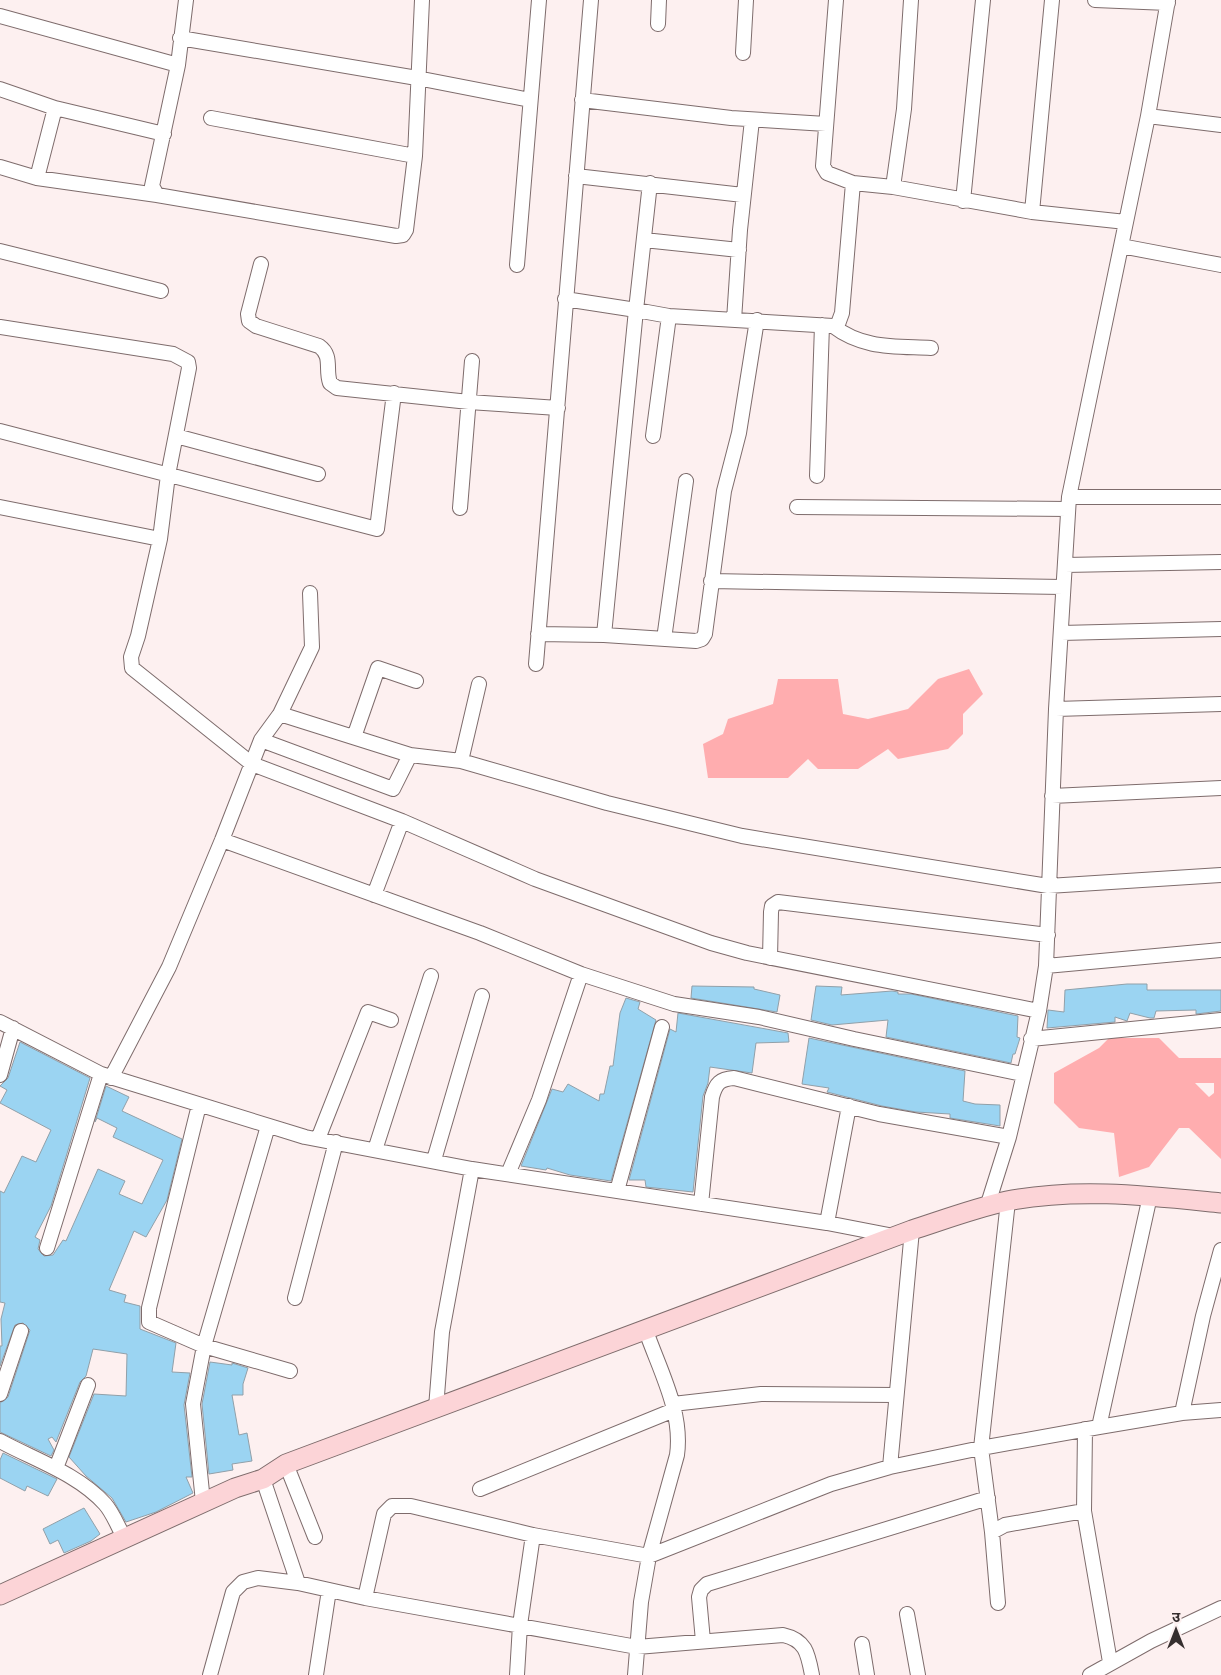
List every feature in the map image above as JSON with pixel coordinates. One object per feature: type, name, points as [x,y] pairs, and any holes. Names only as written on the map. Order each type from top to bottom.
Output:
[{"type":"street","points":[[157,195],[152,186],[178,65],[186,0]]},
{"type":"street","points":[[0,167],[37,178],[157,195],[396,236],[403,235],[406,230],[415,156],[422,0]]},
{"type":"street","points":[[517,265],[539,0]]},
{"type":"street","points":[[536,664],[591,0]]},
{"type":"street","points":[[658,24],[659,0]]},
{"type":"street","points":[[744,53],[746,0]]},
{"type":"street","points":[[836,0],[823,166],[827,173],[853,183],[1032,212],[1126,222]]},
{"type":"street","points":[[893,188],[904,109],[911,0]]},
{"type":"street","points":[[963,201],[983,0]]},
{"type":"street","points":[[1032,212],[1052,0]]},
{"type":"street","points":[[987,1207],[1009,1137],[1022,1074],[1039,1011],[1046,966],[1056,709],[1068,503],[1148,116],[1168,2],[1095,0]]},
{"type":"street","points":[[0,16],[178,65]]},
{"type":"street","points":[[180,38],[417,78],[530,100]]},
{"type":"street","points":[[0,89],[55,108],[164,134]]},
{"type":"street","points":[[582,100],[752,120],[826,124]]},
{"type":"street","points":[[37,178],[55,108]]},
{"type":"street","points":[[1148,116],[1221,125]]},
{"type":"street","points":[[212,118],[415,156]]},
{"type":"street","points":[[734,320],[752,120]]},
{"type":"street","points":[[576,176],[744,195]]},
{"type":"street","points":[[604,635],[650,183]]},
{"type":"street","points":[[566,299],[669,316],[827,325],[838,324],[842,313],[853,183]]},
{"type":"street","points":[[644,240],[739,250]]},
{"type":"street","points":[[1121,246],[1221,266]]},
{"type":"street","points":[[0,251],[162,291]]},
{"type":"street","points":[[261,264],[248,314],[249,321],[256,326],[319,346],[326,351],[330,383],[337,388],[469,402],[558,408]]},
{"type":"street","points":[[653,436],[669,316]]},
{"type":"street","points":[[538,634],[702,639],[707,629],[724,491],[739,433],[757,320]]},
{"type":"street","points":[[827,325],[846,336],[862,342],[931,348]]},
{"type":"street","points":[[817,476],[827,325]]},
{"type":"street","points":[[0,327],[182,357],[188,362],[189,368],[168,475],[160,539],[138,636],[131,657],[132,668],[252,764],[402,822],[535,879],[711,943],[770,958],[1039,1011]]},
{"type":"street","points":[[460,508],[472,361]]},
{"type":"street","points":[[0,431],[377,529],[394,393]]},
{"type":"street","points":[[176,436],[318,474]]},
{"type":"street","points":[[664,639],[686,481]]},
{"type":"street","points":[[797,507],[1068,503],[1221,497]]},
{"type":"street","points":[[0,507],[160,539]]},
{"type":"street","points":[[1065,565],[1221,562]]},
{"type":"street","points":[[712,581],[1063,587]]},
{"type":"street","points":[[47,1248],[106,1076],[169,967],[261,740],[280,714],[312,647],[310,593]]},
{"type":"street","points":[[1061,633],[1221,630]]},
{"type":"street","points":[[354,737],[378,668],[416,681]]},
{"type":"street","points":[[460,762],[479,684]]},
{"type":"street","points":[[1056,709],[1221,704]]},
{"type":"street","points":[[280,714],[410,755],[460,762],[607,803],[742,836],[1048,886],[1221,875]]},
{"type":"street","points":[[261,740],[392,789],[410,755]]},
{"type":"street","points":[[1052,796],[1221,788]]},
{"type":"street","points":[[374,895],[402,822]]},
{"type":"street","points":[[222,840],[480,933],[581,974],[681,1005],[759,1017],[1022,1074]]},
{"type":"street","points":[[770,958],[771,912],[772,906],[778,902],[1048,934]]},
{"type":"street","points":[[1046,966],[1221,950]]},
{"type":"street","points":[[508,1174],[539,1100],[581,974]]},
{"type":"street","points":[[376,1150],[431,976]]},
{"type":"street","points":[[434,1160],[482,996]]},
{"type":"street","points":[[318,1139],[368,1012],[391,1020]]},
{"type":"street","points":[[1031,1039],[1221,1020]]},
{"type":"street","points":[[0,1074],[7,1025],[106,1076],[268,1126],[318,1139],[508,1174],[903,1233]]},
{"type":"street","points":[[617,1191],[662,1027]]},
{"type":"street","points":[[701,1204],[712,1097],[716,1085],[724,1079],[734,1078],[880,1114],[1009,1137]]},
{"type":"street","points":[[199,1105],[149,1308],[149,1322],[204,1346],[290,1371]]},
{"type":"street","points":[[827,1223],[849,1106]]},
{"type":"street","points":[[203,1502],[192,1404],[204,1346],[268,1126]]},
{"type":"street","points":[[295,1298],[336,1142]]},
{"type":"street","points":[[436,1408],[442,1332],[472,1168]]},
{"type":"street","points":[[0,1595],[203,1502],[235,1488],[263,1479],[286,1464],[646,1331],[903,1233],[1008,1201],[1107,1194],[1221,1203]]},
{"type":"street","points":[[1110,1662],[1084,1511],[1092,1428],[1150,1196]]},
{"type":"street","points":[[998,1603],[992,1532],[981,1448],[1008,1201]]},
{"type":"street","points":[[890,1467],[903,1233]]},
{"type":"street","points":[[1182,1412],[1203,1316],[1221,1250]]},
{"type":"street","points":[[0,1394],[21,1331]]},
{"type":"street","points":[[635,1675],[649,1556],[677,1455],[679,1439],[674,1407],[646,1331]]},
{"type":"street","points":[[56,1468],[88,1385]]},
{"type":"street","points":[[480,1489],[674,1407],[761,1394],[895,1395]]},
{"type":"street","points":[[364,1598],[384,1514],[392,1506],[412,1506],[533,1535],[649,1556],[831,1484],[890,1467],[981,1448],[1182,1412],[1221,1410]]},
{"type":"street","points":[[0,1441],[56,1468],[95,1494],[107,1506],[124,1538]]},
{"type":"street","points":[[286,1464],[316,1537]]},
{"type":"street","points":[[263,1479],[298,1583]]},
{"type":"street","points":[[703,1641],[699,1597],[701,1590],[707,1584],[988,1498]]},
{"type":"street","points":[[992,1532],[1005,1525],[1084,1511]]},
{"type":"street","points":[[517,1675],[520,1625],[533,1535]]},
{"type":"street","points":[[210,1675],[233,1592],[244,1582],[258,1578],[298,1583],[364,1598],[637,1647],[769,1635],[795,1638],[802,1644],[809,1660],[812,1675]]},
{"type":"street","points":[[316,1675],[328,1590]]},
{"type":"street","points":[[1090,1675],[1110,1662],[1221,1608]]},
{"type":"street","points":[[907,1614],[918,1675]]},
{"type":"street","points":[[862,1644],[867,1675]]},
{"type":"shaded area","points":[[969,669],[983,694],[963,714],[963,734],[948,749],[898,759],[888,749],[858,769],[818,769],[808,759],[788,778],[708,778],[703,744],[723,734],[728,719],[773,704],[778,679],[838,679],[843,714],[868,719],[908,709],[938,679]]},
{"type":"shaded area","points":[[1109,1038],[1159,1038],[1179,1058],[1221,1058],[1221,1159],[1189,1128],[1179,1128],[1149,1167],[1119,1177],[1114,1133],[1079,1128],[1054,1103],[1054,1073],[1099,1048]],"holes":[[[1195,1083],[1214,1083],[1214,1093],[1209,1097]]]},
{"type":"building","points":[[1147,984],[1147,990],[1221,990],[1221,1011],[1196,1014],[1196,1010],[1156,1011],[1154,1018],[1130,1013],[1127,1021],[1115,1017],[1115,1022],[1047,1028],[1048,1010],[1064,1012],[1065,990]]},
{"type":"building","points":[[692,986],[754,987],[754,989],[780,995],[777,1012],[691,998]]},
{"type":"building","points":[[816,986],[842,987],[841,995],[892,991],[898,992],[898,994],[911,994],[1018,1016],[1017,1037],[1020,1038],[1011,1063],[886,1037],[888,1020],[832,1025],[811,1020]]},
{"type":"building","points":[[626,998],[640,1002],[638,1009],[656,1020],[611,1181],[570,1175],[547,1168],[546,1170],[521,1166],[552,1089],[563,1092],[568,1084],[599,1101],[600,1094],[604,1094],[610,1066],[613,1066],[620,1013]]},
{"type":"building","points":[[678,1013],[788,1033],[789,1042],[756,1043],[752,1073],[710,1067],[708,1083],[703,1096],[693,1192],[646,1187],[645,1180],[629,1180],[670,1029],[676,1032]]},
{"type":"building","points":[[809,1038],[965,1071],[963,1101],[975,1104],[1000,1105],[1000,1126],[950,1118],[950,1114],[916,1112],[882,1106],[827,1092],[829,1088],[802,1084]]},
{"type":"building","points":[[20,1042],[90,1078],[51,1206],[35,1237],[40,1240],[38,1249],[44,1256],[53,1255],[63,1240],[66,1241],[98,1169],[125,1181],[119,1194],[142,1204],[163,1160],[113,1137],[117,1128],[97,1118],[95,1122],[106,1086],[129,1097],[122,1111],[182,1139],[167,1200],[146,1237],[134,1231],[109,1290],[126,1295],[124,1302],[140,1306],[140,1329],[176,1343],[172,1372],[190,1373],[184,1405],[192,1477],[186,1477],[193,1493],[156,1512],[126,1522],[112,1498],[86,1476],[69,1457],[94,1394],[126,1396],[127,1354],[93,1349],[86,1376],[80,1382],[56,1442],[52,1437],[48,1439],[54,1450],[51,1456],[0,1432],[0,1403],[8,1397],[30,1330],[23,1323],[15,1325],[0,1366],[0,1346],[2,1346],[1,1319],[5,1303],[0,1302],[0,1191],[4,1193],[22,1156],[36,1162],[51,1130],[0,1103],[7,1090],[0,1086],[8,1078]]},
{"type":"building","points":[[210,1362],[232,1365],[232,1363],[248,1368],[243,1384],[243,1395],[232,1395],[239,1435],[247,1433],[252,1461],[232,1464],[233,1470],[209,1474],[202,1404]]},
{"type":"building","points":[[3,1453],[57,1479],[48,1496],[27,1486],[25,1491],[0,1478],[0,1460]]},
{"type":"building","points":[[84,1508],[100,1534],[91,1541],[64,1553],[58,1540],[50,1544],[43,1529]]}]
